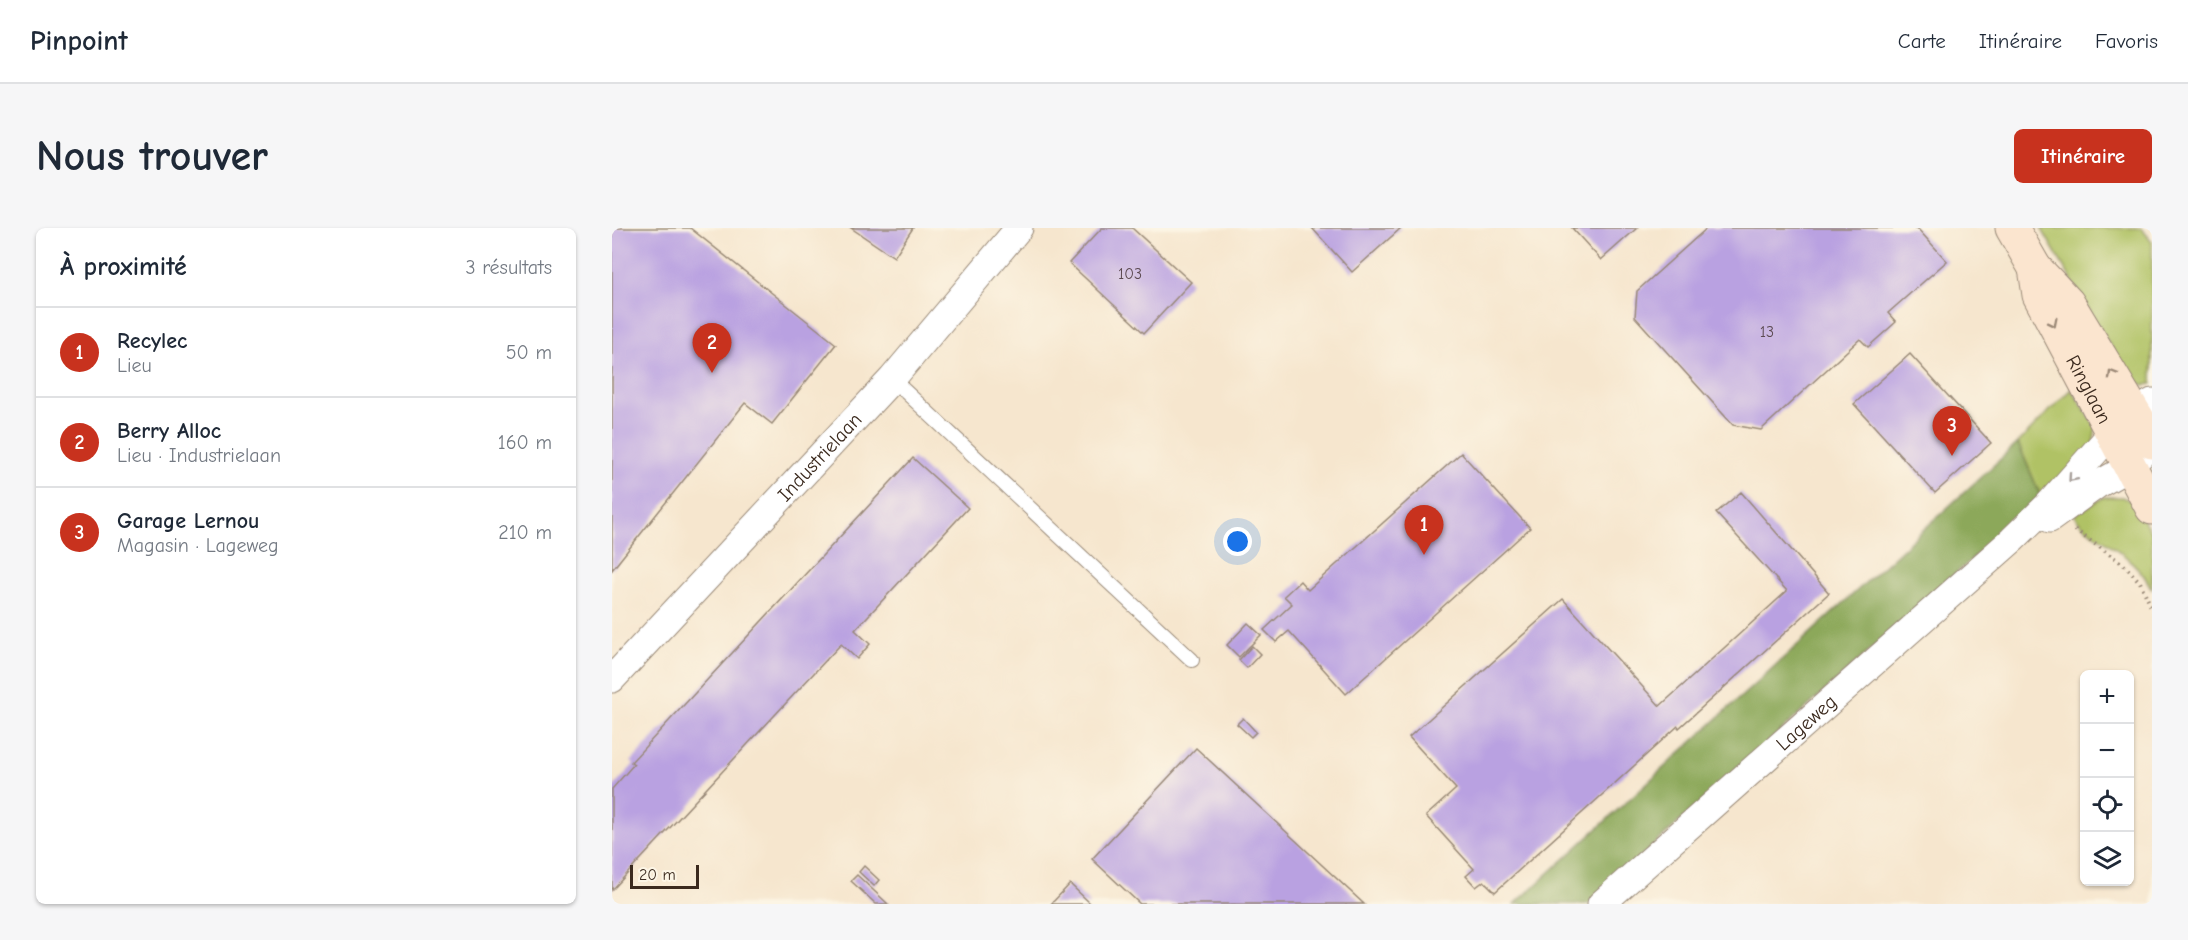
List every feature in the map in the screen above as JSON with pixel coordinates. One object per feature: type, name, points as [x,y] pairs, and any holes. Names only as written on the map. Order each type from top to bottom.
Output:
[{"type":"main road","name":"Ringlaan","points":[[2012,228],[2035,268],[2068,303],[2133,417],[2152,443]]},
{"type":"main road","name":"Ringlaan","points":[[2133,417],[2128,467],[2152,508]]},
{"type":"street","name":"Industrielaan","points":[[612,679],[892,379],[1019,228]]},
{"type":"street","name":"Lageweg","points":[[1601,904],[2012,540],[2133,417]]},
{"type":"street","name":"Lageweg","points":[[2012,540],[2057,514],[2097,484],[2128,467],[2152,443]]},
{"type":"lane","points":[[892,379],[1192,660]]},
{"type":"path","points":[[2057,514],[2068,525],[2123,564],[2140,582],[2152,609]]},
{"type":"green space","points":[[2041,228],[2141,228],[2152,241],[2152,384],[2144,385],[2130,380]]},
{"type":"green space","points":[[2071,389],[2096,426],[2093,446],[2041,497],[2018,443]]},
{"type":"green space","points":[[2018,443],[2041,497],[1588,904],[1515,904]]},
{"type":"green space","points":[[2104,497],[2122,497],[2133,502],[2152,534],[2152,590],[2143,574],[2131,561],[2083,526],[2074,515]]},
{"type":"building","points":[[612,228],[690,228],[836,344],[772,424],[745,403],[612,570]]},
{"type":"building","points":[[851,228],[913,228],[894,257]]},
{"type":"building","points":[[1102,228],[1132,228],[1191,282],[1144,333],[1069,263]]},
{"type":"building","points":[[1312,228],[1401,228],[1352,272]]},
{"type":"building","points":[[1572,228],[1637,228],[1601,260]]},
{"type":"building","points":[[1707,228],[1917,228],[1947,261],[1888,313],[1896,322],[1868,347],[1860,339],[1761,430],[1733,425],[1635,317],[1637,291]]},
{"type":"building","points":[[1910,354],[1991,443],[1935,493],[1854,404]]},
{"type":"building","points":[[1461,453],[1530,528],[1346,694],[1289,631],[1276,642],[1264,630],[1292,604],[1284,596],[1300,581],[1308,590]]},
{"type":"building","points":[[913,458],[968,508],[855,630],[870,644],[857,659],[841,644],[612,890],[612,789],[634,764],[631,762]]},
{"type":"building","points":[[1741,492],[1829,593],[1495,892],[1484,881],[1476,887],[1466,876],[1474,869],[1426,816],[1456,789],[1409,737],[1563,599],[1660,706],[1787,591],[1716,513]]},
{"type":"building","points":[[1248,623],[1261,635],[1239,657],[1227,645]]},
{"type":"building","points":[[1252,646],[1260,654],[1247,668],[1239,660]]},
{"type":"building","points":[[1243,718],[1256,732],[1251,737],[1237,724]]},
{"type":"building","points":[[1196,748],[1364,904],[1140,904],[1092,859]]},
{"type":"building","points":[[864,866],[879,880],[874,886],[859,872]]},
{"type":"building","points":[[857,875],[888,904],[876,904],[851,881]]},
{"type":"building","points":[[1070,884],[1091,904],[1051,904]]},
{"type":"place","name":"Berry Alloc","points":[[712,373]]},
{"type":"place","name":"Garage Lernou","points":[[1952,456]]},
{"type":"place","name":"Recylec","points":[[1424,555]]}]
